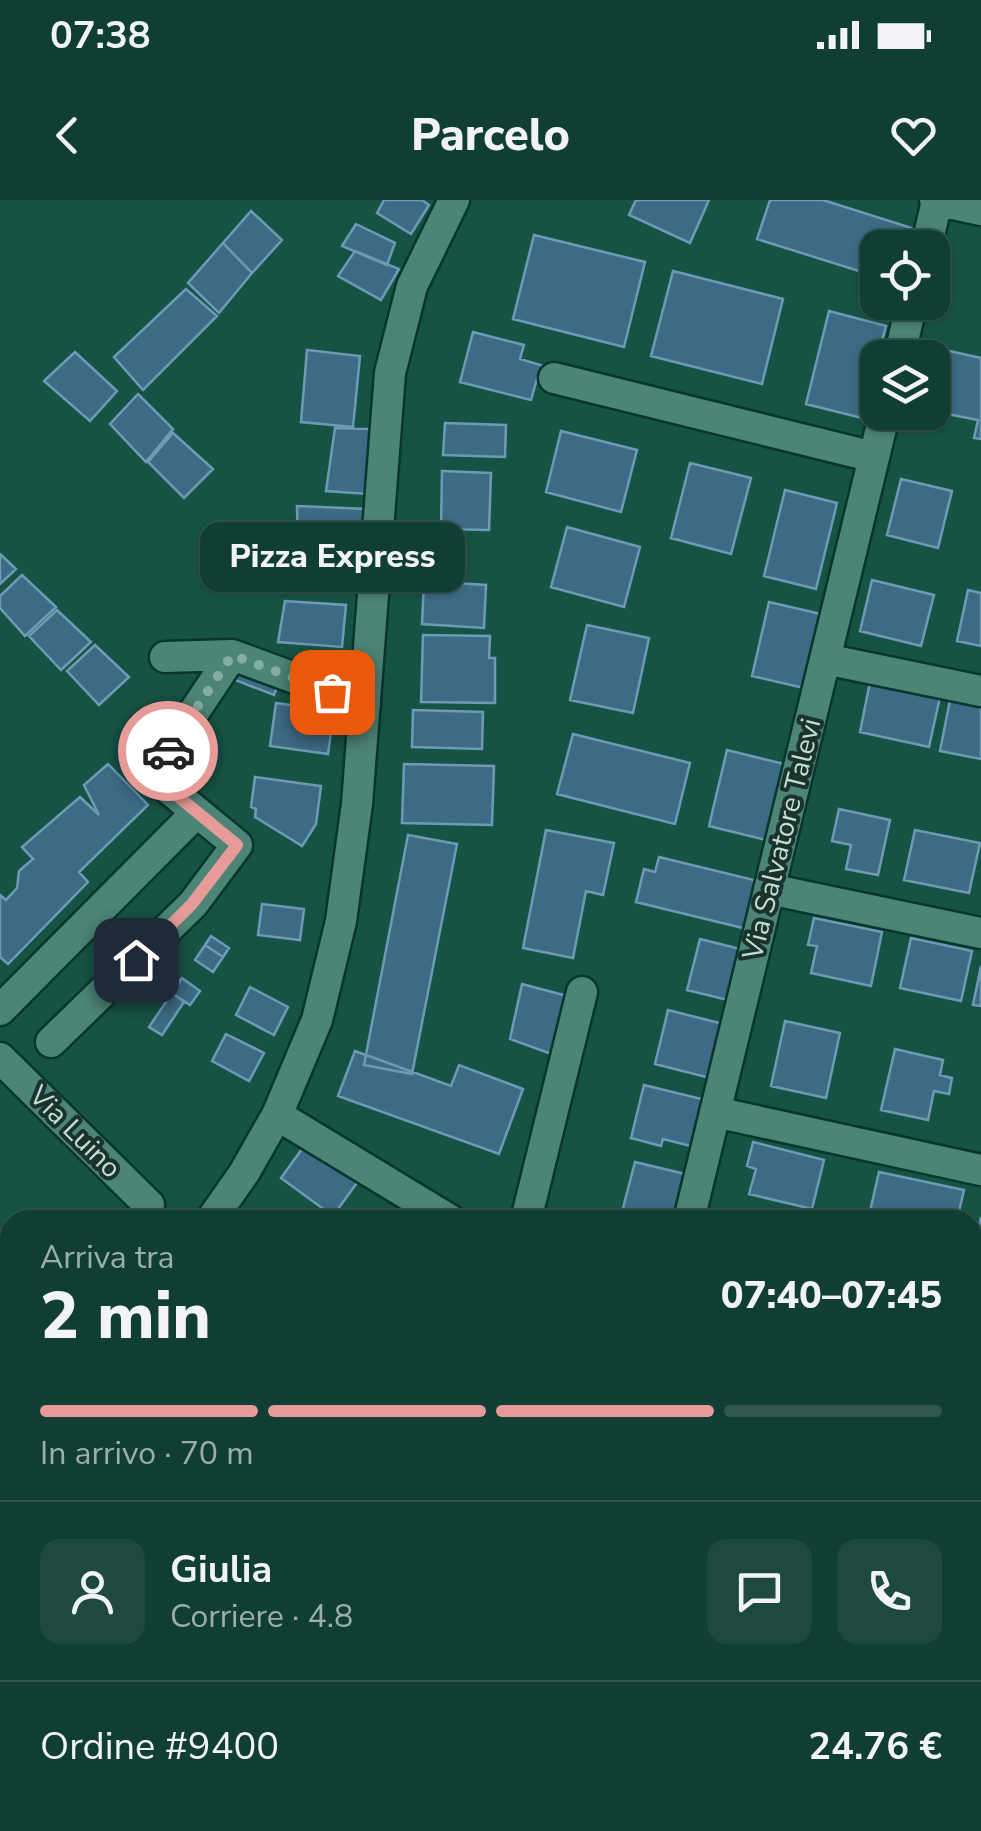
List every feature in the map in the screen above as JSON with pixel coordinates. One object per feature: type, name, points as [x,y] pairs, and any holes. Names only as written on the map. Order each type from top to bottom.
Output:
[{"type":"street","points":[[218,1210],[277,1115],[316,1020],[341,922],[357,804],[390,373],[412,286],[454,200]]},
{"type":"street","points":[[930,230],[936,200],[981,210]]},
{"type":"street","points":[[554,378],[874,458]]},
{"type":"street","name":"Via Salvatore Talevi","points":[[691,1210],[881,430]]},
{"type":"street","points":[[165,657],[232,655],[364,704]]},
{"type":"street","points":[[50,1042],[192,904],[237,845],[152,775],[232,655]]},
{"type":"street","points":[[826,658],[981,691]]},
{"type":"street","points":[[0,1010],[197,812]]},
{"type":"street","points":[[769,890],[981,933]]},
{"type":"street","points":[[528,1210],[582,992]]},
{"type":"street","name":"Via Luino","points":[[0,1058],[149,1206]]},
{"type":"street","points":[[715,1112],[981,1170]]},
{"type":"street","points":[[277,1115],[434,1210]]},
{"type":"building","points":[[384,200],[422,200],[429,205],[411,234],[377,213]]},
{"type":"building","points":[[636,200],[709,200],[690,243],[629,215]]},
{"type":"building","points":[[770,200],[823,200],[918,230],[860,230],[860,271],[757,239]]},
{"type":"building","points":[[251,211],[282,240],[252,273],[223,243]]},
{"type":"building","points":[[356,224],[395,243],[387,265],[342,246]]},
{"type":"building","points":[[534,235],[645,262],[624,347],[513,319]]},
{"type":"building","points":[[223,243],[252,273],[219,313],[188,283]]},
{"type":"building","points":[[355,251],[399,269],[381,300],[338,276]]},
{"type":"building","points":[[673,271],[783,299],[762,384],[651,356]]},
{"type":"building","points":[[186,289],[217,316],[143,390],[114,357]]},
{"type":"building","points":[[829,311],[886,326],[882,340],[860,340],[860,418],[806,404]]},
{"type":"building","points":[[473,332],[524,345],[520,359],[544,366],[531,400],[460,382]]},
{"type":"building","points":[[307,350],[360,356],[353,427],[301,422]]},
{"type":"building","points":[[950,351],[981,358],[981,439],[974,438],[978,420],[950,415]]},
{"type":"building","points":[[75,352],[117,391],[90,421],[44,381]]},
{"type":"building","points":[[138,394],[173,429],[146,462],[110,424]]},
{"type":"building","points":[[445,423],[506,425],[505,457],[443,455]]},
{"type":"building","points":[[335,428],[372,429],[368,494],[326,491]]},
{"type":"building","points":[[561,431],[637,450],[621,512],[546,492]]},
{"type":"building","points":[[173,433],[213,469],[184,498],[148,462]]},
{"type":"building","points":[[690,463],[751,478],[731,554],[671,538]]},
{"type":"building","points":[[442,471],[491,473],[489,530],[441,529]]},
{"type":"building","points":[[901,479],[952,491],[938,548],[887,535]]},
{"type":"building","points":[[785,490],[837,503],[816,589],[764,576]]},
{"type":"building","points":[[297,506],[367,509],[360,572],[298,565]]},
{"type":"building","points":[[567,527],[640,547],[624,607],[551,587]]},
{"type":"building","points":[[0,554],[16,569],[0,584]]},
{"type":"building","points":[[22,575],[56,607],[25,636],[0,608],[0,596]]},
{"type":"building","points":[[872,580],[934,595],[921,646],[860,631]]},
{"type":"building","points":[[424,581],[486,585],[484,628],[422,624]]},
{"type":"building","points":[[968,590],[981,593],[981,646],[957,641]]},
{"type":"building","points":[[285,601],[346,605],[342,647],[278,642]]},
{"type":"building","points":[[769,602],[825,615],[808,689],[752,676]]},
{"type":"building","points":[[57,610],[91,642],[61,670],[29,636]]},
{"type":"building","points":[[587,625],[649,638],[633,713],[570,700]]},
{"type":"building","points":[[423,635],[490,636],[489,658],[495,658],[495,703],[421,702]]},
{"type":"building","points":[[95,645],[129,677],[99,705],[67,671]]},
{"type":"building","points":[[243,660],[282,675],[274,695],[230,678]]},
{"type":"building","points":[[870,682],[940,697],[929,747],[860,732]]},
{"type":"building","points":[[950,700],[981,706],[981,759],[940,751]]},
{"type":"building","points":[[276,703],[334,711],[328,754],[270,746]]},
{"type":"building","points":[[413,710],[483,712],[482,749],[412,747]]},
{"type":"building","points":[[573,734],[690,763],[675,824],[557,794]]},
{"type":"building","points":[[727,750],[792,766],[774,842],[709,826]]},
{"type":"building","points":[[108,764],[148,805],[79,872],[88,882],[8,964],[0,957],[0,895],[6,900],[17,888],[19,871],[33,859],[22,847],[80,797],[99,815],[84,785]]},
{"type":"building","points":[[404,764],[494,766],[492,825],[402,823]]},
{"type":"building","points":[[255,777],[321,786],[316,824],[302,846],[255,817],[256,809],[251,807]]},
{"type":"building","points":[[839,809],[890,820],[878,875],[846,869],[851,845],[832,841]]},
{"type":"building","points":[[546,830],[614,843],[603,895],[586,891],[573,958],[523,948]]},
{"type":"building","points":[[915,830],[980,843],[969,893],[904,880]]},
{"type":"building","points":[[408,835],[457,844],[412,1074],[364,1065]]},
{"type":"building","points":[[659,857],[770,884],[759,932],[636,902],[644,869],[655,872]]},
{"type":"building","points":[[262,904],[304,909],[300,940],[258,935]]},
{"type":"building","points":[[814,918],[882,932],[871,986],[811,973],[817,946],[808,945]]},
{"type":"building","points":[[211,936],[229,948],[223,957],[205,945]]},
{"type":"building","points":[[911,938],[972,951],[961,1001],[900,988]]},
{"type":"building","points":[[700,939],[752,952],[740,1003],[687,990]]},
{"type":"building","points":[[205,945],[223,957],[213,972],[195,960]]},
{"type":"building","points":[[981,966],[981,1006],[973,1005]]},
{"type":"building","points":[[182,978],[200,991],[190,1005],[172,993]]},
{"type":"building","points":[[522,984],[582,1000],[568,1060],[510,1039]]},
{"type":"building","points":[[250,987],[288,1007],[274,1035],[236,1015]]},
{"type":"building","points":[[172,993],[184,1002],[162,1035],[149,1027]]},
{"type":"building","points":[[668,1010],[731,1026],[718,1080],[655,1064]]},
{"type":"building","points":[[785,1021],[840,1033],[826,1098],[771,1086]]},
{"type":"building","points":[[226,1034],[264,1053],[249,1081],[212,1061]]},
{"type":"building","points":[[895,1049],[943,1060],[940,1075],[952,1078],[949,1094],[934,1091],[928,1120],[881,1110]]},
{"type":"building","points":[[355,1051],[451,1086],[459,1065],[523,1089],[499,1154],[338,1096]]},
{"type":"building","points":[[644,1085],[714,1102],[695,1147],[663,1139],[661,1146],[631,1138]]},
{"type":"building","points":[[307,1142],[359,1180],[337,1210],[325,1210],[281,1178]]},
{"type":"building","points":[[753,1142],[824,1160],[812,1209],[749,1194],[756,1169],[747,1166]]},
{"type":"building","points":[[635,1162],[698,1177],[690,1210],[623,1210]]},
{"type":"building","points":[[879,1172],[964,1190],[959,1210],[870,1210]]},
{"type":"way so far","points":[[168,751],[232,655],[332,692]]},
{"type":"place","name":"Pizza Express","points":[[332,692]]},
{"type":"route","points":[[136,960],[192,904],[237,845],[152,775],[168,751]]}]
